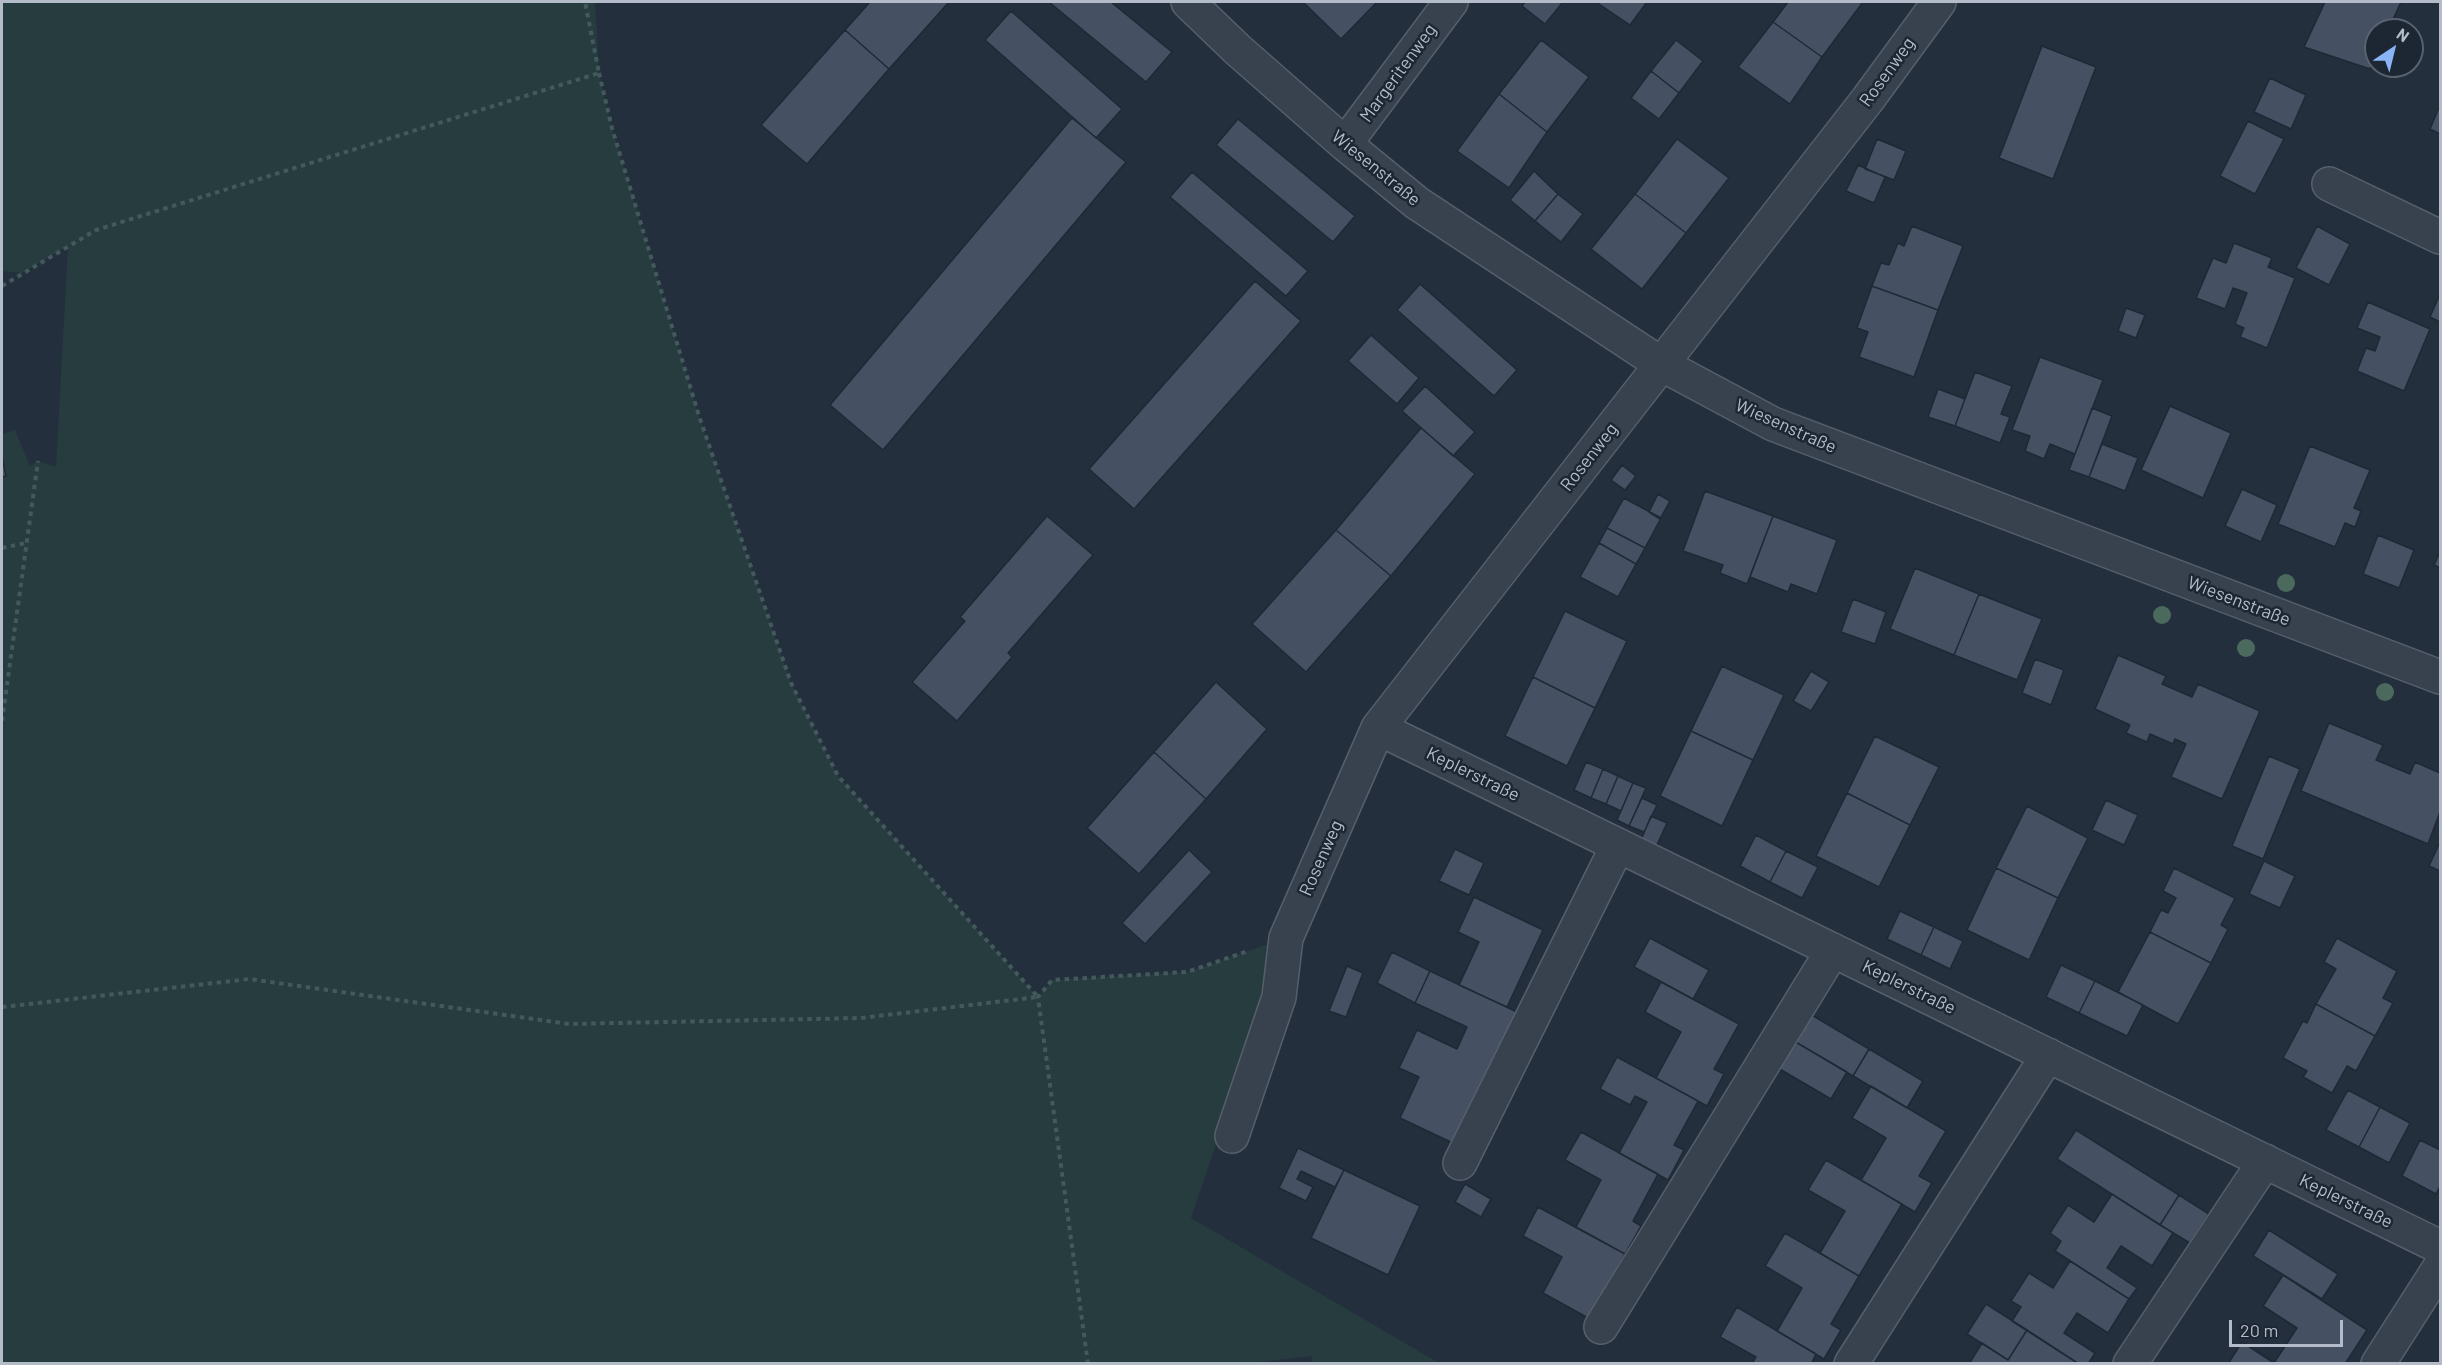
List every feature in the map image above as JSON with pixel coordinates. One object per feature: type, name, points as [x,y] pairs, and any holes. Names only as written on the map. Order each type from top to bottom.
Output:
[{"type":"street","name":"Wiesenstraße","points":[[1188,2],[1238,50],[1345,144],[1417,203],[1661,364],[1773,424],[2440,677]]},
{"type":"street","name":"Margeritenweg","points":[[1345,144],[1450,2]]},
{"type":"street","name":"Rosenweg","points":[[1232,1136],[1279,997],[1286,938],[1378,728],[1868,99],[1939,2]]},
{"type":"street","points":[[2328,184],[2440,237]]},
{"type":"street","name":"Keplerstraße","points":[[1378,728],[2440,1247]]},
{"type":"street","points":[[1460,1162],[1618,845]]},
{"type":"street","points":[[1601,1328],[1833,950]]},
{"type":"street","points":[[1851,1364],[2048,1055]]},
{"type":"street","points":[[2130,1364],[2265,1161]]},
{"type":"street","points":[[2378,1364],[2440,1267]]},
{"type":"path","points":[[585,2],[612,128],[699,416],[790,683],[838,776],[1038,998],[1088,1364]]},
{"type":"path","points":[[2,286],[96,230],[599,73]]},
{"type":"path","points":[[2,721],[38,461]]},
{"type":"path","points":[[2,548],[26,543]]},
{"type":"path","points":[[2,1007],[249,979],[569,1024],[861,1018],[1038,998],[1052,980],[1187,972],[1286,938]]},
{"type":"green space","points":[[2,2],[595,2],[599,73],[612,128],[699,416],[791,683],[838,776],[1038,997],[1052,980],[1187,972],[1286,938],[1191,1218],[1439,1363],[1312,1363],[1312,1356],[1242,1364],[2,1364],[2,434],[15,430],[30,466],[38,461],[56,467],[68,246],[22,273],[2,271]]},
{"type":"building","points":[[870,2],[949,2],[889,69],[845,30]]},
{"type":"building","points":[[1049,2],[1111,2],[1172,52],[1146,82]]},
{"type":"building","points":[[1303,2],[1377,2],[1341,39]]},
{"type":"building","points":[[1525,2],[1563,2],[1545,24],[1522,6]]},
{"type":"building","points":[[1596,2],[1647,2],[1630,25]]},
{"type":"building","points":[[1788,2],[1863,2],[1822,57],[1773,22]]},
{"type":"building","points":[[2325,2],[2401,2],[2394,18],[2364,18],[2364,67],[2304,47]]},
{"type":"building","points":[[1011,11],[1122,109],[1096,138],[985,40]]},
{"type":"building","points":[[1773,22],[1822,57],[1790,104],[1738,67]]},
{"type":"building","points":[[845,30],[889,69],[807,164],[761,125]]},
{"type":"building","points":[[1541,40],[1589,77],[1547,132],[1499,94]]},
{"type":"building","points":[[1676,40],[1703,61],[1679,93],[1651,71]]},
{"type":"building","points":[[2042,46],[2096,67],[2053,179],[1999,158]]},
{"type":"building","points":[[1651,71],[1679,93],[1659,119],[1631,98]]},
{"type":"building","points":[[2270,78],[2306,95],[2291,129],[2254,112]]},
{"type":"building","points":[[1499,94],[1547,132],[1509,188],[1457,151]]},
{"type":"building","points":[[2440,105],[2440,134],[2430,129]]},
{"type":"building","points":[[1072,118],[1126,162],[883,450],[830,405]]},
{"type":"building","points":[[1238,119],[1355,216],[1333,242],[1216,145]]},
{"type":"building","points":[[2248,121],[2284,139],[2255,194],[2220,176]]},
{"type":"building","points":[[1677,139],[1729,178],[1686,233],[1635,194]]},
{"type":"building","points":[[1877,139],[1906,151],[1894,180],[1865,169]]},
{"type":"building","points":[[1858,165],[1885,177],[1874,203],[1846,191]]},
{"type":"building","points":[[1534,171],[1558,194],[1535,221],[1510,200]]},
{"type":"building","points":[[1192,172],[1308,271],[1286,296],[1170,197]]},
{"type":"building","points":[[1558,194],[1583,214],[1561,242],[1535,221]]},
{"type":"building","points":[[1635,194],[1686,233],[1642,289],[1591,249]]},
{"type":"building","points":[[1912,226],[1963,246],[1938,310],[1872,286],[1881,263],[1889,265],[1898,243],[1904,246]]},
{"type":"building","points":[[2317,226],[2350,244],[2329,285],[2296,268]]},
{"type":"building","points":[[2234,243],[2272,258],[2268,267],[2295,278],[2267,348],[2240,337],[2244,328],[2235,324],[2247,293],[2233,288],[2225,309],[2196,298],[2213,258],[2226,263]]},
{"type":"building","points":[[1255,281],[1301,321],[1134,509],[1089,469]]},
{"type":"building","points":[[1420,284],[1517,370],[1494,396],[1397,310]]},
{"type":"building","points":[[1872,286],[1938,310],[1914,377],[1859,357],[1868,332],[1857,328]]},
{"type":"building","points":[[2440,294],[2440,322],[2430,317]]},
{"type":"building","points":[[2368,302],[2430,329],[2404,391],[2357,371],[2366,348],[2375,351],[2380,337],[2357,328]]},
{"type":"building","points":[[2126,308],[2145,315],[2136,338],[2118,331]]},
{"type":"building","points":[[1371,335],[1419,378],[1397,404],[1348,361]]},
{"type":"building","points":[[2040,357],[2103,380],[2075,454],[2050,444],[2044,459],[2025,451],[2030,436],[2012,430]]},
{"type":"building","points":[[1975,372],[2012,386],[2001,414],[2010,417],[2000,443],[1955,426]]},
{"type":"building","points":[[1425,386],[1475,432],[1453,456],[1402,411]]},
{"type":"building","points":[[1938,389],[1965,399],[1955,426],[1928,417]]},
{"type":"building","points":[[2170,406],[2231,433],[2203,498],[2141,470]]},
{"type":"building","points":[[2092,408],[2112,416],[2089,477],[2069,470]]},
{"type":"building","points":[[1421,428],[1475,474],[1391,576],[1336,530]]},
{"type":"building","points":[[2102,444],[2138,458],[2125,491],[2089,477]]},
{"type":"building","points":[[2310,446],[2370,470],[2354,508],[2361,511],[2355,527],[2345,523],[2335,547],[2278,524]]},
{"type":"building","points":[[2,457],[6,476],[2,477]]},
{"type":"building","points":[[1622,465],[1636,476],[1625,490],[1611,480]]},
{"type":"building","points":[[2242,489],[2277,505],[2261,542],[2225,526]]},
{"type":"building","points":[[1705,491],[1773,516],[1747,584],[1720,573],[1723,565],[1683,551]]},
{"type":"building","points":[[1658,494],[1670,501],[1660,519],[1649,512]]},
{"type":"building","points":[[1624,498],[1661,518],[1645,548],[1607,528]]},
{"type":"building","points":[[1047,516],[1093,555],[1008,653],[1012,657],[957,721],[912,682],[965,621],[960,617]]},
{"type":"building","points":[[1773,516],[1837,540],[1817,594],[1791,584],[1788,592],[1750,577]]},
{"type":"building","points":[[1607,528],[1645,548],[1636,564],[1599,543]]},
{"type":"building","points":[[1336,530],[1391,576],[1306,672],[1252,624]]},
{"type":"building","points":[[2378,535],[2414,550],[2399,588],[2363,574]]},
{"type":"building","points":[[1599,543],[1636,564],[1618,597],[1580,577]]},
{"type":"building","points":[[2440,552],[2440,568],[2434,565]]},
{"type":"building","points":[[1915,568],[1979,594],[1954,655],[1890,629]]},
{"type":"building","points":[[1979,594],[2042,619],[2017,680],[1954,655]]},
{"type":"building","points":[[1853,599],[1886,612],[1875,644],[1841,632]]},
{"type":"building","points":[[1565,611],[1627,641],[1595,708],[1533,677]]},
{"type":"building","points":[[2118,655],[2166,676],[2162,684],[2192,697],[2198,684],[2260,711],[2222,799],[2171,777],[2186,744],[2175,739],[2173,744],[2150,734],[2147,742],[2126,733],[2130,725],[2095,709]]},
{"type":"building","points":[[2035,659],[2064,670],[2051,705],[2022,693]]},
{"type":"building","points":[[1722,666],[1784,695],[1753,760],[1691,731]]},
{"type":"building","points":[[1811,671],[1829,682],[1811,711],[1793,701]]},
{"type":"building","points":[[1533,677],[1595,708],[1567,766],[1505,736]]},
{"type":"building","points":[[1216,682],[1267,729],[1206,799],[1154,752]]},
{"type":"building","points":[[2329,723],[2383,745],[2376,760],[2410,774],[2415,762],[2440,773],[2440,812],[2428,844],[2301,791]]},
{"type":"building","points":[[1691,731],[1753,760],[1722,826],[1660,796]]},
{"type":"building","points":[[1875,736],[1939,767],[1910,825],[1847,793]]},
{"type":"building","points":[[1154,752],[1206,799],[1139,874],[1087,828]]},
{"type":"building","points":[[2269,756],[2300,769],[2263,859],[2232,846]]},
{"type":"building","points":[[1586,762],[1603,769],[1591,798],[1574,790]]},
{"type":"building","points":[[1603,769],[1618,776],[1606,804],[1591,798]]},
{"type":"building","points":[[1618,776],[1633,783],[1621,811],[1606,804]]},
{"type":"building","points":[[1633,783],[1646,788],[1629,826],[1617,820]]},
{"type":"building","points":[[1847,793],[1910,825],[1879,887],[1816,856]]},
{"type":"building","points":[[1642,798],[1657,805],[1644,832],[1629,826]]},
{"type":"building","points":[[2106,800],[2138,815],[2124,845],[2092,830]]},
{"type":"building","points":[[2027,806],[2088,838],[2058,898],[1996,868]]},
{"type":"building","points":[[1651,816],[1667,823],[1656,847],[1641,840]]},
{"type":"building","points":[[1756,835],[1786,851],[1770,882],[1740,866]]},
{"type":"building","points":[[2440,842],[2440,871],[2429,866]]},
{"type":"building","points":[[1455,849],[1484,863],[1469,895],[1439,881]]},
{"type":"building","points":[[1189,850],[1212,872],[1145,944],[1122,923]]},
{"type":"building","points":[[1786,851],[1818,867],[1802,898],[1770,882]]},
{"type":"building","points":[[2264,861],[2295,876],[2280,908],[2249,894]]},
{"type":"building","points":[[1996,868],[2058,898],[2029,960],[1967,930]]},
{"type":"building","points":[[2174,868],[2235,898],[2221,925],[2228,929],[2211,963],[2150,932],[2161,910],[2168,913],[2176,898],[2163,891]]},
{"type":"building","points":[[1474,897],[1543,930],[1507,1007],[1459,985],[1479,942],[1458,932]]},
{"type":"building","points":[[1900,911],[1934,927],[1921,955],[1887,939]]},
{"type":"building","points":[[1934,927],[1963,941],[1950,969],[1921,955]]},
{"type":"building","points":[[2150,932],[2211,963],[2178,1024],[2118,992]]},
{"type":"building","points":[[1650,938],[1709,970],[1693,999],[1634,967]]},
{"type":"building","points":[[2337,938],[2397,971],[2383,998],[2393,1003],[2375,1036],[2316,1004],[2336,969],[2324,962]]},
{"type":"building","points":[[1392,952],[1430,971],[1415,1003],[1377,983]]},
{"type":"building","points":[[2061,965],[2095,981],[2079,1013],[2046,997]]},
{"type":"building","points":[[1347,966],[1363,973],[1346,1017],[1329,1011]]},
{"type":"building","points":[[1430,971],[1517,1012],[1455,1144],[1400,1118],[1419,1077],[1399,1068],[1417,1030],[1457,1049],[1467,1027],[1415,1003]]},
{"type":"building","points":[[2095,981],[2143,1005],[2127,1036],[2079,1013]]},
{"type":"building","points":[[1661,982],[1739,1024],[1714,1069],[1724,1074],[1707,1106],[1656,1078],[1681,1032],[1645,1012]]},
{"type":"building","points":[[2316,1004],[2375,1036],[2356,1071],[2347,1066],[2332,1093],[2303,1077],[2307,1071],[2283,1058],[2303,1021],[2307,1023]]},
{"type":"building","points":[[1810,1014],[1869,1049],[1853,1076],[1794,1041]]},
{"type":"building","points":[[1794,1041],[1847,1072],[1831,1099],[1778,1068]]},
{"type":"building","points":[[1869,1049],[1923,1081],[1907,1108],[1853,1076]]},
{"type":"building","points":[[1617,1057],[1698,1101],[1674,1145],[1684,1150],[1668,1180],[1619,1153],[1647,1102],[1635,1096],[1630,1105],[1600,1089]]},
{"type":"building","points":[[1871,1086],[1946,1131],[1919,1176],[1932,1183],[1915,1212],[1861,1180],[1886,1138],[1852,1118]]},
{"type":"building","points":[[2348,1090],[2380,1107],[2359,1147],[2326,1130]]},
{"type":"building","points":[[2380,1107],[2410,1123],[2389,1163],[2359,1147]]},
{"type":"building","points":[[2076,1130],[2179,1195],[2160,1225],[2057,1159]]},
{"type":"building","points":[[1581,1132],[1658,1174],[1633,1221],[1641,1226],[1625,1254],[1576,1227],[1601,1180],[1565,1160]]},
{"type":"building","points":[[2420,1140],[2440,1150],[2440,1186],[2436,1194],[2402,1176]]},
{"type":"building","points":[[1298,1148],[1344,1170],[1335,1187],[1301,1171],[1297,1179],[1313,1187],[1306,1201],[1279,1188]]},
{"type":"building","points":[[1826,1160],[1902,1204],[1859,1276],[1820,1253],[1845,1211],[1808,1190]]},
{"type":"building","points":[[1344,1170],[1420,1206],[1388,1275],[1311,1238]]},
{"type":"building","points":[[1465,1184],[1491,1199],[1481,1217],[1455,1202]]},
{"type":"building","points":[[2112,1194],[2173,1233],[2152,1266],[2121,1246],[2107,1268],[2137,1288],[2129,1299],[2055,1251],[2061,1241],[2050,1233],[2068,1205],[2094,1222]]},
{"type":"building","points":[[2179,1195],[2209,1214],[2190,1243],[2160,1225]]},
{"type":"building","points":[[1538,1207],[1625,1254],[1590,1319],[1543,1293],[1562,1257],[1523,1236]]},
{"type":"building","points":[[2269,1230],[2338,1274],[2322,1299],[2253,1256]]},
{"type":"building","points":[[1785,1233],[1859,1276],[1831,1324],[1841,1330],[1824,1359],[1777,1331],[1802,1288],[1765,1266]]},
{"type":"building","points":[[2070,1261],[2129,1299],[2108,1333],[2077,1313],[2064,1333],[2095,1353],[2088,1364],[2079,1364],[2012,1321],[2021,1307],[2011,1301],[2029,1273],[2053,1288]]},
{"type":"building","points":[[2283,1275],[2367,1330],[2345,1364],[2274,1363],[2297,1328],[2263,1306]]},
{"type":"building","points":[[1986,1304],[2027,1330],[2008,1360],[1967,1334]]},
{"type":"building","points":[[1737,1307],[1816,1354],[1811,1364],[1752,1364],[1756,1357],[1720,1337]]},
{"type":"building","points":[[2027,1330],[2079,1364],[1969,1364],[1982,1343],[2008,1360]]},
{"type":"building","points":[[2242,1342],[2274,1363],[2275,1364],[2228,1364]]}]
